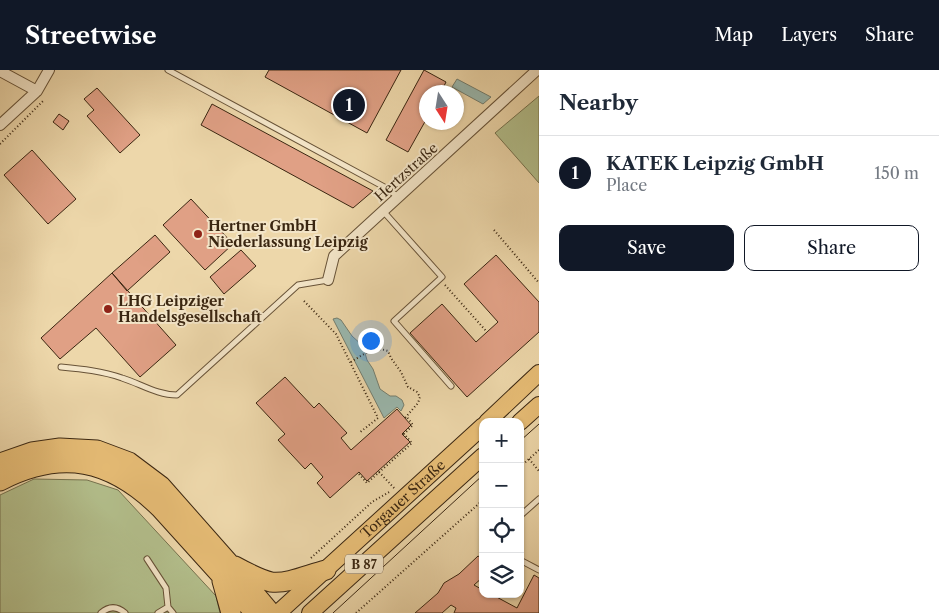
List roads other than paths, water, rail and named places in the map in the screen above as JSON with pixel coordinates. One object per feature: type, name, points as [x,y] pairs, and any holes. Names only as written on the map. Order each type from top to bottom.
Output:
[{"type":"highway","points":[[0,463],[32,452],[60,448],[97,450],[129,462],[161,486],[225,569],[255,613]]},
{"type":"highway","points":[[0,481],[37,465],[84,464],[104,470],[130,483],[146,494],[271,613]]},
{"type":"highway","points":[[225,569],[270,582],[288,581],[326,570]]},
{"type":"highway","points":[[225,569],[231,613]]},
{"type":"main road","points":[[491,418],[539,373]]},
{"type":"main road","points":[[524,418],[539,405]]},
{"type":"main road","name":"Torgauer Straße","points":[[278,613],[479,430]]},
{"type":"main road","name":"Torgauer Straße","points":[[310,613],[479,460]]},
{"type":"street","points":[[0,70],[37,91]]},
{"type":"street","points":[[0,125],[37,91],[49,70]]},
{"type":"street","name":"Hertzstraße","points":[[328,280],[334,256],[537,70]]},
{"type":"lane","points":[[168,70],[388,189],[398,197]]},
{"type":"lane","points":[[383,211],[442,278],[394,321],[451,386]]},
{"type":"lane","points":[[61,367],[89,369],[122,378],[166,395],[177,395],[298,285],[328,280]]},
{"type":"lane","points":[[524,512],[539,499]]},
{"type":"lane","points":[[147,559],[166,588],[168,607],[173,613]]},
{"type":"lane","points":[[524,562],[539,570]]},
{"type":"lane","points":[[101,613],[106,608],[113,607],[121,609],[124,613]]},
{"type":"lane","points":[[158,613],[168,607]]},
{"type":"water","points":[[457,79],[491,97],[483,104],[464,94],[464,85],[453,85]]},
{"type":"water","points":[[333,319],[341,320],[352,336],[363,346],[380,389],[390,396],[396,396],[402,400],[404,405],[401,411],[397,407],[384,418]]},
{"type":"tram line","points":[[524,437],[539,424]]},
{"type":"tram line","points":[[333,613],[479,479]]},
{"type":"place","name":"KATEK Leipzig GmbH","points":[[349,105]]},
{"type":"place","name":"Hertner GmbH Niederlassung Leipzig","points":[[198,234]]},
{"type":"place","name":"LHG Leipziger Handelsgesellschaft","points":[[108,309]]}]
